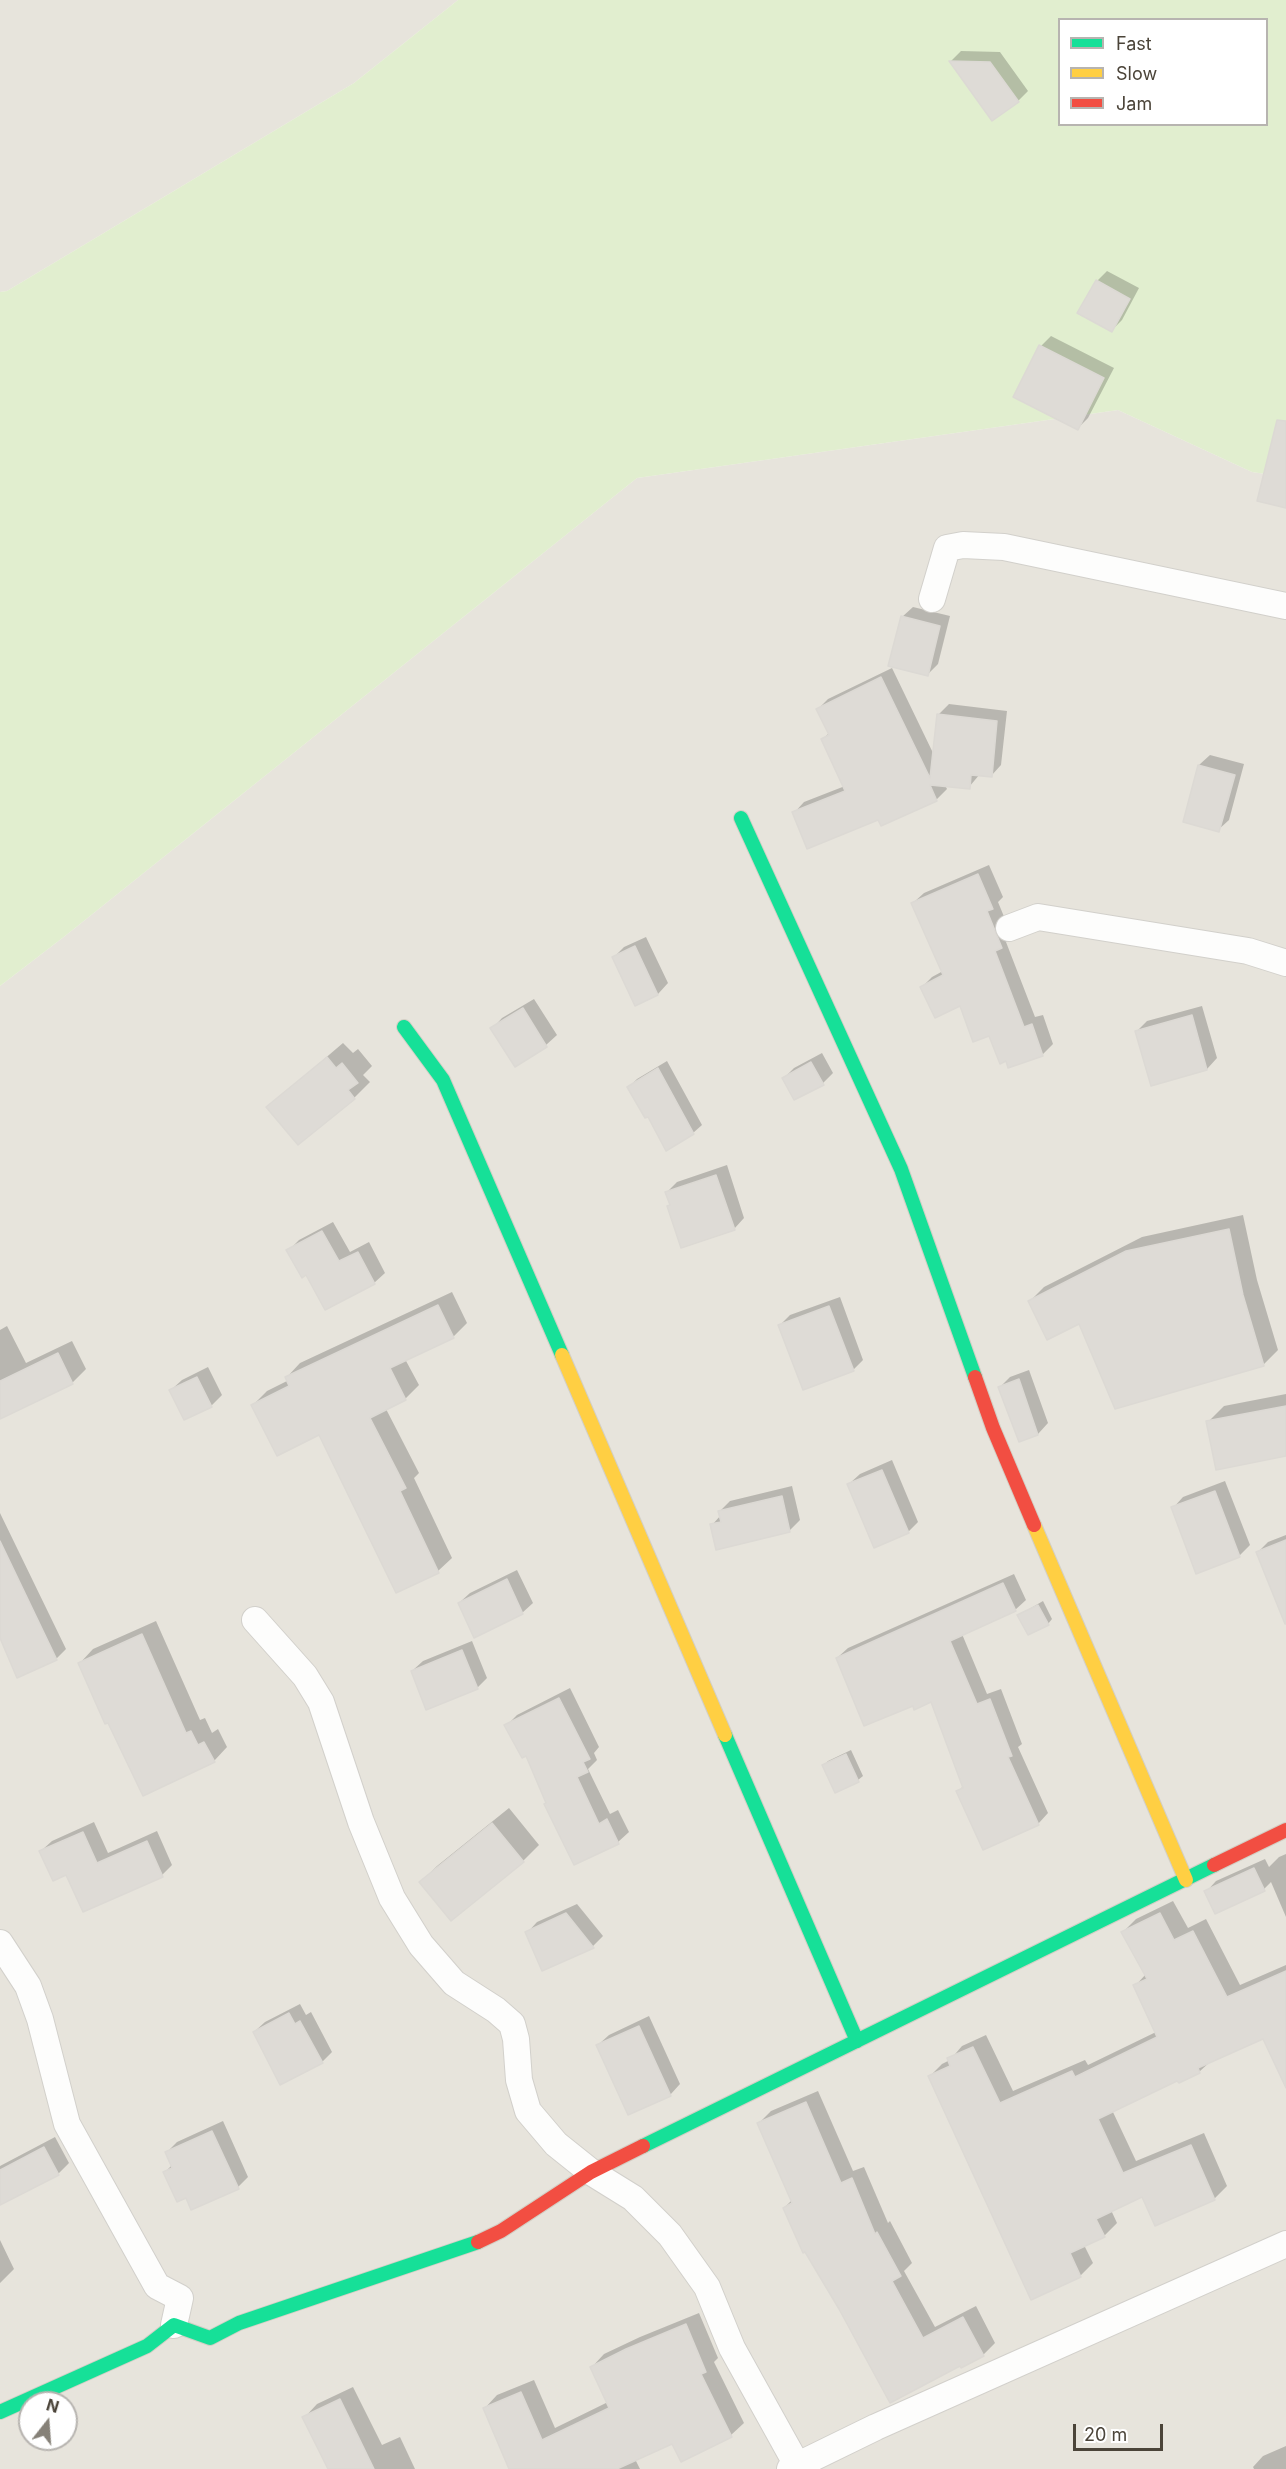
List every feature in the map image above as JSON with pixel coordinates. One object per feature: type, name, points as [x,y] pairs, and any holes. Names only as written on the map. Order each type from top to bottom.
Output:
[{"type":"street","points":[[932,598],[946,548],[963,545],[1004,547],[1286,606]]},
{"type":"street","points":[[741,818],[901,1169],[993,1428],[1186,1880]]},
{"type":"street","points":[[1009,928],[1038,917],[1248,951],[1286,963]]},
{"type":"street","points":[[404,1027],[443,1080],[857,2041]]},
{"type":"street","points":[[255,1620],[304,1676],[321,1702],[361,1822],[392,1898],[421,1945],[454,1983],[496,2010],[512,2024],[516,2039],[519,2079],[528,2111],[556,2144],[591,2172],[633,2198],[670,2235],[707,2287],[732,2348],[794,2467],[876,2427],[1286,2244]]},
{"type":"street","points":[[174,2325],[210,2338],[240,2323],[465,2248],[501,2231],[591,2172],[1286,1830]]},
{"type":"street","points":[[0,1943],[28,1986],[40,2019],[67,2124],[158,2286],[180,2298],[174,2325],[147,2346],[0,2412]]},
{"type":"shaded area","points":[[0,0],[458,0],[354,83],[7,291],[0,292]]},
{"type":"shaded area","points":[[1118,410],[1252,472],[1286,477],[1286,2469],[0,2469],[0,986],[637,478]]},
{"type":"green space","points":[[458,0],[1286,0],[1286,477],[1252,472],[1118,410],[637,478],[0,986],[0,292],[7,291],[354,83]]},
{"type":"building","points":[[949,61],[990,62],[1019,102],[992,121]]},
{"type":"building","points":[[1096,280],[1130,299],[1112,332],[1077,313]]},
{"type":"building","points":[[1039,345],[1104,378],[1078,430],[1013,397]]},
{"type":"building","points":[[1277,420],[1286,421],[1286,508],[1257,501]]},
{"type":"building","points":[[901,616],[940,626],[928,676],[888,666]]},
{"type":"building","points":[[881,677],[930,778],[937,714],[997,721],[992,777],[971,775],[970,789],[930,785],[937,801],[881,826],[878,820],[807,849],[792,812],[845,791],[821,739],[829,735],[816,709]]},
{"type":"building","points":[[1198,765],[1235,775],[1219,832],[1183,822]]},
{"type":"building","points":[[978,874],[993,909],[987,911],[1002,948],[995,951],[1024,1027],[1032,1024],[1043,1056],[1008,1068],[1006,1061],[1000,1064],[989,1036],[973,1042],[960,1006],[935,1018],[920,987],[943,975],[911,903]]},
{"type":"building","points":[[635,946],[658,995],[635,1006],[612,957]]},
{"type":"building","points":[[523,1008],[547,1047],[515,1067],[490,1028]]},
{"type":"building","points":[[1192,1015],[1207,1070],[1151,1086],[1135,1031]]},
{"type":"building","points":[[327,1057],[336,1068],[342,1063],[358,1083],[348,1090],[355,1099],[298,1145],[266,1107]]},
{"type":"building","points":[[811,1062],[824,1085],[794,1100],[782,1078]]},
{"type":"building","points":[[658,1068],[694,1134],[666,1151],[648,1117],[645,1118],[627,1087]]},
{"type":"building","points":[[716,1175],[735,1230],[681,1248],[667,1206],[670,1205],[665,1192]]},
{"type":"building","points":[[1229,1229],[1243,1295],[1264,1366],[1115,1409],[1079,1324],[1047,1340],[1028,1301],[1126,1251]]},
{"type":"building","points":[[322,1231],[339,1261],[358,1252],[375,1284],[325,1310],[306,1275],[302,1278],[286,1250]]},
{"type":"building","points":[[438,1305],[454,1338],[390,1368],[406,1400],[370,1418],[406,1488],[400,1491],[439,1573],[396,1593],[319,1435],[277,1456],[251,1405],[289,1386],[285,1377]]},
{"type":"building","points":[[829,1306],[854,1371],[803,1390],[778,1325]]},
{"type":"building","points":[[58,1353],[73,1384],[0,1419],[0,1381]]},
{"type":"building","points":[[197,1377],[212,1407],[184,1420],[169,1390]]},
{"type":"building","points":[[1019,1379],[1038,1435],[1019,1442],[998,1387]]},
{"type":"building","points":[[1286,1406],[1286,1456],[1216,1470],[1206,1421]]},
{"type":"building","points":[[882,1470],[909,1533],[874,1548],[847,1484]]},
{"type":"building","points":[[1215,1491],[1240,1557],[1196,1574],[1171,1507]]},
{"type":"building","points":[[782,1496],[790,1532],[716,1550],[710,1524],[721,1522],[718,1511]]},
{"type":"building","points":[[1286,1540],[1286,1624],[1285,1624],[1256,1552]]},
{"type":"building","points":[[0,1541],[57,1660],[17,1678],[0,1638]]},
{"type":"building","points":[[507,1579],[523,1614],[474,1638],[458,1603]]},
{"type":"building","points":[[1003,1583],[1016,1611],[950,1641],[977,1704],[990,1699],[1012,1756],[1008,1757],[1039,1825],[983,1850],[956,1791],[963,1788],[931,1702],[914,1710],[913,1706],[864,1726],[836,1658]]},
{"type":"building","points":[[1038,1605],[1049,1625],[1028,1635],[1017,1615]]},
{"type":"building","points":[[142,1634],[186,1733],[191,1731],[198,1745],[204,1742],[215,1762],[143,1796],[108,1723],[105,1724],[78,1663]]},
{"type":"building","points":[[462,1650],[478,1689],[426,1710],[411,1671]]},
{"type":"building","points":[[559,1698],[590,1759],[583,1762],[588,1772],[577,1777],[599,1824],[607,1819],[619,1844],[574,1865],[544,1804],[546,1803],[526,1756],[522,1758],[504,1725]]},
{"type":"building","points":[[846,1754],[859,1782],[835,1793],[822,1765]]},
{"type":"building","points":[[492,1823],[524,1862],[451,1921],[419,1882]]},
{"type":"building","points":[[83,1832],[97,1863],[147,1841],[163,1877],[83,1912],[66,1875],[53,1881],[39,1851]]},
{"type":"building","points":[[1254,1868],[1265,1891],[1215,1914],[1204,1891]]},
{"type":"building","points":[[566,1913],[594,1948],[542,1971],[525,1932]]},
{"type":"building","points":[[1160,1913],[1174,1940],[1193,1931],[1227,1997],[1286,1971],[1286,2088],[1263,2039],[1198,2068],[1200,2073],[1179,2083],[1177,2081],[1098,2119],[1123,2173],[1191,2145],[1215,2200],[1155,2226],[1142,2197],[1096,2219],[1105,2237],[1070,2253],[1081,2277],[1031,2300],[928,2076],[950,2066],[947,2058],[973,2047],[1000,2103],[1072,2071],[1075,2077],[1157,2037],[1133,1985],[1147,1979],[1121,1932]]},
{"type":"building","points":[[289,2013],[295,2024],[300,2021],[323,2063],[280,2085],[253,2032]]},
{"type":"building","points":[[639,2026],[671,2096],[628,2115],[596,2045]]},
{"type":"building","points":[[806,2102],[841,2183],[852,2178],[875,2234],[877,2232],[901,2276],[892,2281],[923,2338],[963,2317],[984,2356],[890,2403],[839,2309],[805,2252],[803,2253],[783,2208],[792,2203],[757,2123]]},
{"type":"building","points":[[212,2131],[239,2189],[191,2210],[186,2198],[177,2202],[163,2172],[172,2168],[165,2152]]},
{"type":"building","points":[[44,2147],[59,2175],[0,2205],[0,2170]]},
{"type":"building","points":[[686,2324],[706,2372],[701,2374],[732,2437],[681,2462],[672,2444],[617,2469],[509,2469],[483,2408],[521,2392],[542,2440],[609,2408],[590,2367]]},
{"type":"building","points":[[340,2399],[374,2469],[328,2469],[302,2417]]},
{"type":"traffic: fast","points":[[741,818],[901,1169],[975,1377]]},
{"type":"traffic: fast","points":[[404,1027],[443,1080],[562,1355]]},
{"type":"traffic: fast","points":[[725,1735],[857,2041]]},
{"type":"traffic: fast","points":[[643,2146],[1214,1865]]},
{"type":"traffic: fast","points":[[0,2412],[147,2346],[174,2325],[210,2338],[239,2323],[478,2242]]},
{"type":"traffic: slow","points":[[562,1355],[725,1735]]},
{"type":"traffic: slow","points":[[1034,1525],[1186,1880]]},
{"type":"traffic: jam","points":[[975,1377],[993,1428],[1034,1525]]},
{"type":"traffic: jam","points":[[1214,1865],[1286,1830]]},
{"type":"traffic: jam","points":[[478,2242],[501,2231],[591,2172],[643,2146]]}]
